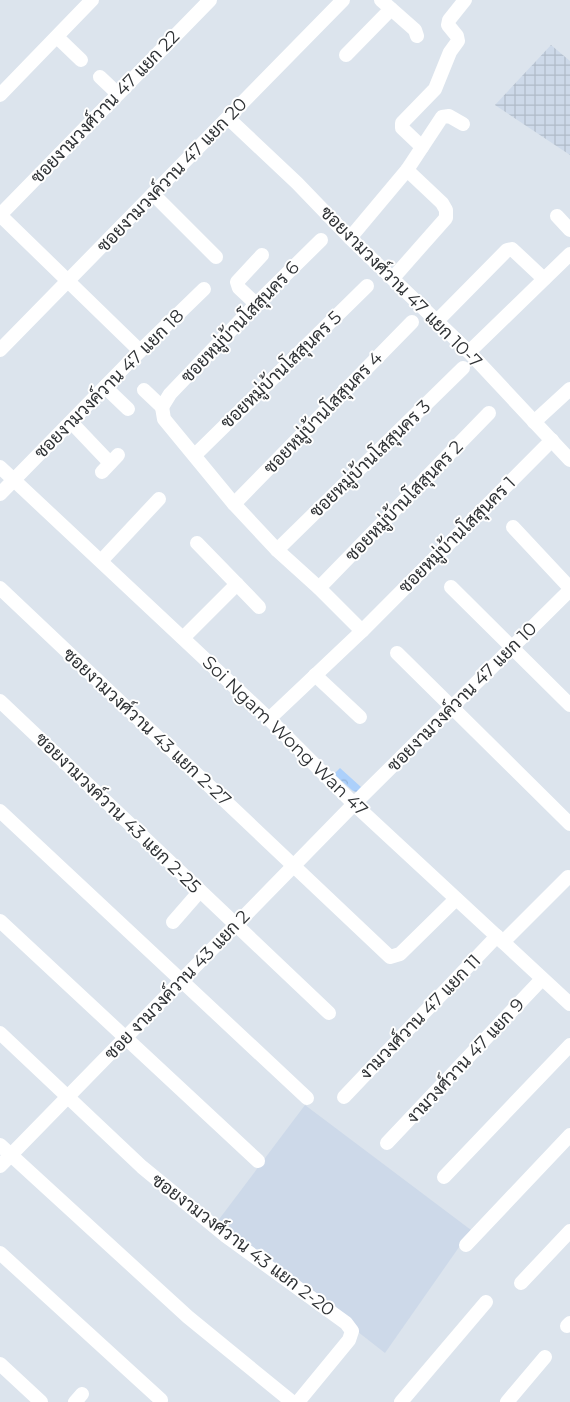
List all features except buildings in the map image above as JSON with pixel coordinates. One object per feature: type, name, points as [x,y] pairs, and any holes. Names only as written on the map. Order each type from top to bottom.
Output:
[{"type":"street","points":[[0,94],[92,0]]},
{"type":"street","name":"ซอยงามวงศ์วาน 47 แยก 22","points":[[0,215],[210,0]]},
{"type":"street","name":"ซอยงามวงค์วาน 47 แยก 20","points":[[0,350],[343,0]]},
{"type":"street","points":[[422,147],[402,128],[402,123],[435,89],[450,52],[458,41],[457,36],[448,25],[449,20],[465,0]]},
{"type":"street","points":[[346,55],[386,4],[415,30],[417,36]]},
{"type":"street","points":[[57,37],[81,60]]},
{"type":"street","points":[[100,77],[118,94]]},
{"type":"street","points":[[350,238],[407,170],[442,117],[449,116],[463,124]]},
{"type":"street","name":"ซอยงามวงศ์วาน 47 แยก 10-7","points":[[228,118],[297,183],[350,238],[394,278],[468,352],[570,460]]},
{"type":"street","points":[[394,278],[446,218],[446,210],[442,203],[407,170]]},
{"type":"street","points":[[153,194],[216,257]]},
{"type":"street","points":[[0,215],[140,351]]},
{"type":"street","points":[[557,216],[570,230]]},
{"type":"street","name":"ซอยหมู่บ้านโสสุนคร 6","points":[[162,407],[170,394],[256,304],[321,240]]},
{"type":"street","points":[[437,321],[507,250],[512,249],[544,279]]},
{"type":"street","points":[[468,352],[570,254]]},
{"type":"street","points":[[256,304],[239,288],[237,282],[262,255]]},
{"type":"street","name":"ซอยหมู่บ้านโสสุนคร 5","points":[[195,455],[367,286]]},
{"type":"street","name":"ซอยงามวงค์วาน 47 แยก 18","points":[[0,494],[140,351],[204,289]]},
{"type":"street","name":"ซอยหมู่บ้านโสสุนคร 4","points":[[234,504],[412,322]]},
{"type":"street","name":"ซอยหมู่บ้านโสสุนคร 3","points":[[276,550],[463,368]]},
{"type":"street","points":[[105,387],[128,409]]},
{"type":"street","points":[[534,422],[570,389]]},
{"type":"street","points":[[144,390],[162,407],[164,419],[234,504],[276,550],[319,588],[362,631]]},
{"type":"street","name":"ซอยหมู่บ้านโสสุนคร 2","points":[[319,588],[489,413]]},
{"type":"street","points":[[70,422],[110,463]]},
{"type":"street","name":"ซอยหมู่บ้านโสสุนคร 1","points":[[269,719],[362,631],[552,440]]},
{"type":"street","name":"Soi Ngam Wong Wan 47","points":[[0,467],[269,719],[354,804],[570,1004]]},
{"type":"street","points":[[101,562],[160,499]]},
{"type":"street","points":[[513,527],[570,589]]},
{"type":"street","points":[[196,543],[259,607]]},
{"type":"street","points":[[183,638],[237,584]]},
{"type":"street","points":[[452,587],[570,705]]},
{"type":"street","name":"ซอยงามวงศ์วาน 43 แยก 2-27","points":[[0,588],[390,956],[400,954],[456,899]]},
{"type":"street","name":"ซอยงามวงค์วาน 47 แยก 10","points":[[354,804],[570,589]]},
{"type":"street","points":[[397,653],[570,824]]},
{"type":"street","points":[[315,675],[360,718]]},
{"type":"street","name":"ซอยงามวงค์วาน 43 แยก 2-25","points":[[0,701],[329,1013]]},
{"type":"street","name":"ซอย งามวงค์วาน 43 แยก 2","points":[[0,1166],[354,804]]},
{"type":"street","points":[[0,811],[306,1098]]},
{"type":"street","name":"งามวงศ์วาน 47 แยก 11","points":[[344,1097],[500,939],[568,877]]},
{"type":"street","points":[[173,922],[200,891]]},
{"type":"street","points":[[0,921],[258,1162]]},
{"type":"street","name":"งามวงศ์วาน 47 แยก 9","points":[[387,1143],[542,978]]},
{"type":"street","points":[[0,1033],[68,1096]]},
{"type":"street","points":[[444,1177],[570,1044]]},
{"type":"street","name":"ซอยงามวงศ์วาน 43 แยก 2-20","points":[[68,1096],[142,1167],[226,1236],[346,1323],[352,1330],[349,1340],[298,1402]]},
{"type":"street","points":[[466,1245],[570,1136]]},
{"type":"street","points":[[0,1145],[188,1317],[292,1402]]},
{"type":"street","points":[[522,1283],[570,1231]]},
{"type":"street","points":[[0,1253],[162,1400]]},
{"type":"street","points":[[401,1402],[486,1302]]},
{"type":"street","points":[[508,1402],[545,1357]]},
{"type":"street","points":[[0,1364],[41,1402]]},
{"type":"shaded area","points":[[551,45],[570,61],[570,155],[495,105]]},
{"type":"shaded area","points":[[305,1105],[471,1230],[385,1353],[217,1222]]},
{"type":"green space","points":[[340,768],[361,787],[357,792],[353,791],[334,774]]}]
